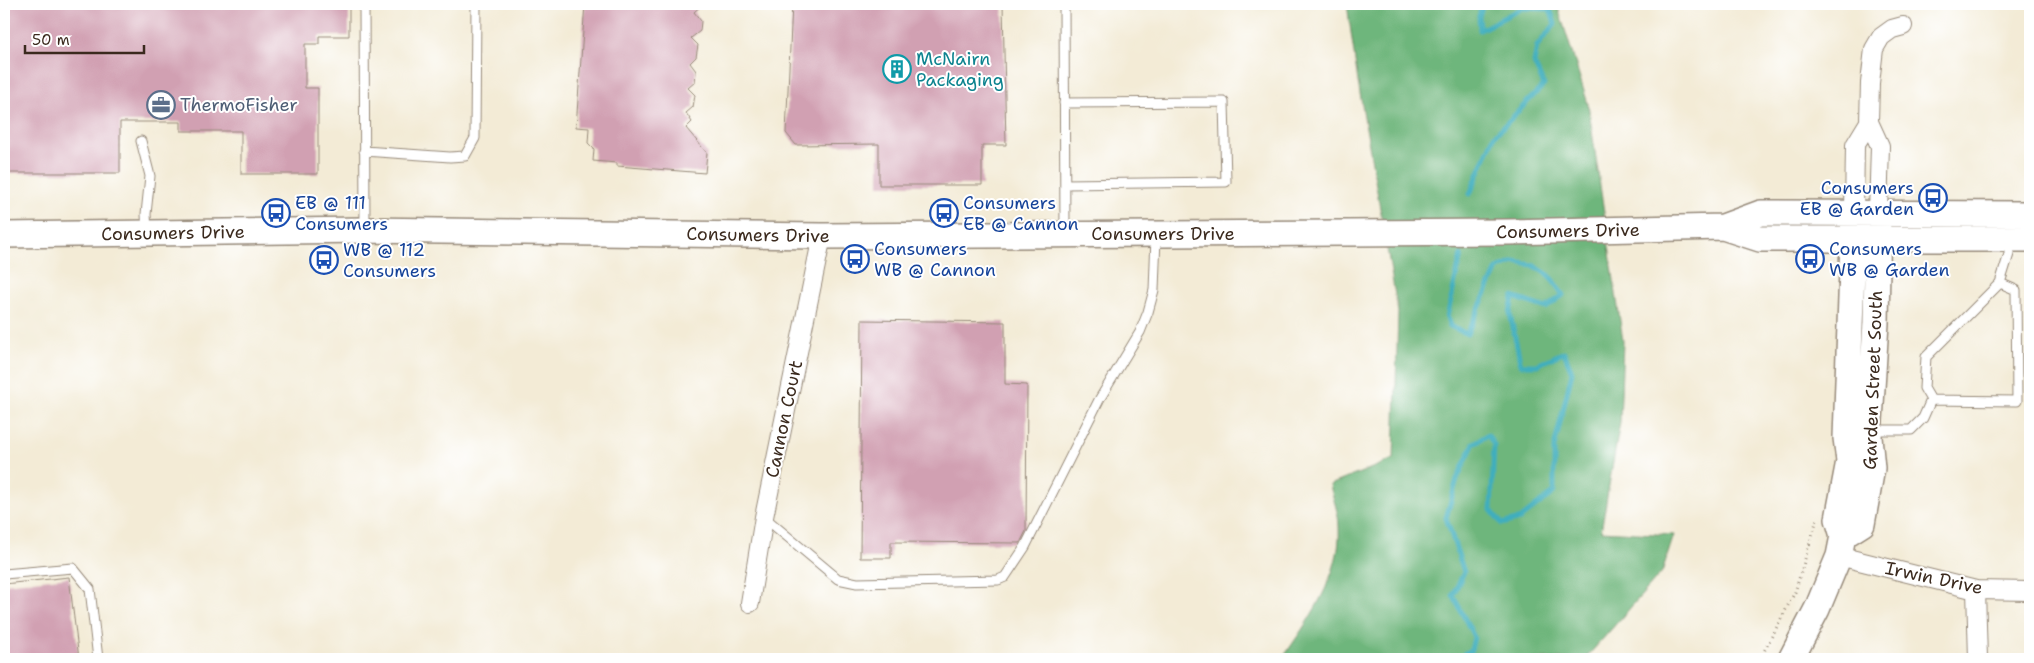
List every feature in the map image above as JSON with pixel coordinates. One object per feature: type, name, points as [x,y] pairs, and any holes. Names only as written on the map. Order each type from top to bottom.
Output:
[{"type":"main road","name":"Consumers Drive","points":[[4,235],[365,230],[822,236],[1508,232],[1723,227],[1761,213],[2030,214]]},
{"type":"main road","name":"Garden Street South","points":[[1841,546],[1838,519],[1849,460],[1846,438],[1854,213]]},
{"type":"main road","name":"Garden Street South","points":[[1841,546],[1862,524],[1872,468],[1869,430],[1876,323],[1878,213]]},
{"type":"main road","name":"Consumers Drive","points":[[1723,227],[1760,239],[2019,239]]},
{"type":"main road","points":[[1791,659],[1817,609],[1841,546]]},
{"type":"street","points":[[1878,213],[1880,146],[1869,122],[1870,83],[1874,49],[1881,38],[1892,29],[1903,26]]},
{"type":"street","points":[[1854,213],[1855,145],[1869,122]]},
{"type":"street","name":"Cannon Court","points":[[750,603],[764,517],[822,236]]},
{"type":"street","name":"Irwin Drive","points":[[1841,546],[1976,590],[2030,591]]},
{"type":"street","points":[[1976,590],[1978,659]]},
{"type":"lane","points":[[364,4],[365,230]]},
{"type":"lane","points":[[364,151],[450,158],[465,156],[475,138],[476,4]]},
{"type":"lane","points":[[1064,4],[1065,234]]},
{"type":"lane","points":[[1064,103],[1224,102],[1226,182],[1065,184]]},
{"type":"lane","points":[[141,141],[150,176],[146,214],[147,233]]},
{"type":"lane","points":[[764,517],[838,579],[857,583],[998,580],[1004,577],[1025,547],[1100,400],[1140,332],[1154,290],[1156,234]]},
{"type":"lane","points":[[1931,400],[1924,388],[1926,357],[2000,283],[2009,254],[2019,239]]},
{"type":"lane","points":[[1931,400],[2017,401],[2016,290],[2000,283]]},
{"type":"lane","points":[[1869,430],[1911,430],[1923,418],[1931,400]]},
{"type":"lane","points":[[4,574],[73,568],[90,589],[98,659]]},
{"type":"path","points":[[1760,659],[1795,592],[1818,516]]},
{"type":"green space","points":[[1347,4],[1557,4],[1588,104],[1623,341],[1620,423],[1601,531],[1674,535],[1662,572],[1585,659],[1282,659],[1321,597],[1335,563],[1339,522],[1330,485],[1394,459],[1398,312],[1358,82]]},
{"type":"building","name":"ThermoFisher","points":[[4,4],[349,4],[349,36],[319,36],[319,44],[305,44],[305,88],[318,88],[318,174],[241,174],[241,131],[181,131],[181,122],[120,122],[120,173],[4,173]]},
{"type":"building","points":[[585,4],[703,4],[694,12],[701,21],[700,31],[691,38],[698,45],[696,57],[690,63],[696,71],[695,82],[688,88],[695,95],[693,107],[686,113],[692,122],[686,128],[707,153],[705,173],[617,166],[617,163],[593,161],[594,149],[588,143],[589,128],[576,127]]},
{"type":"building","name":"McNairn Packaging","points":[[792,4],[1003,4],[1006,145],[982,145],[982,185],[879,185],[879,144],[796,145],[786,133]]},
{"type":"building","points":[[862,320],[1005,322],[1005,384],[1027,385],[1026,531],[1020,543],[891,542],[891,558],[860,558]]},
{"type":"building","points":[[69,577],[79,659],[4,659],[4,584]]},
{"type":"waterway","points":[[1470,194],[1494,136],[1544,85],[1534,63],[1537,46],[1555,24],[1550,9],[1522,8],[1480,30],[1479,16],[1483,4]]},
{"type":"waterway","points":[[1454,659],[1471,650],[1474,637],[1453,595],[1464,572],[1446,518],[1457,479],[1474,443],[1488,435],[1494,445],[1491,510],[1502,524],[1520,519],[1554,492],[1554,448],[1572,372],[1564,352],[1537,365],[1521,365],[1510,314],[1513,297],[1546,308],[1563,295],[1549,275],[1533,265],[1514,262],[1497,269],[1467,334],[1450,326],[1447,317],[1461,255]]},
{"type":"place","name":"McNairn Packaging","points":[[897,69]]},
{"type":"place","name":"ThermoFisher","points":[[161,105]]},
{"type":"place","name":"Consumers EB @ Garden","points":[[1933,198]]},
{"type":"place","name":"EB @ 111 Consumers","points":[[276,213]]},
{"type":"place","name":"Consumers EB @ Cannon","points":[[944,213]]},
{"type":"place","name":"Consumers WB @ Cannon","points":[[855,259]]},
{"type":"place","name":"Consumers WB @ Garden","points":[[1810,259]]},
{"type":"place","name":"WB @ 112 Consumers","points":[[324,260]]}]
